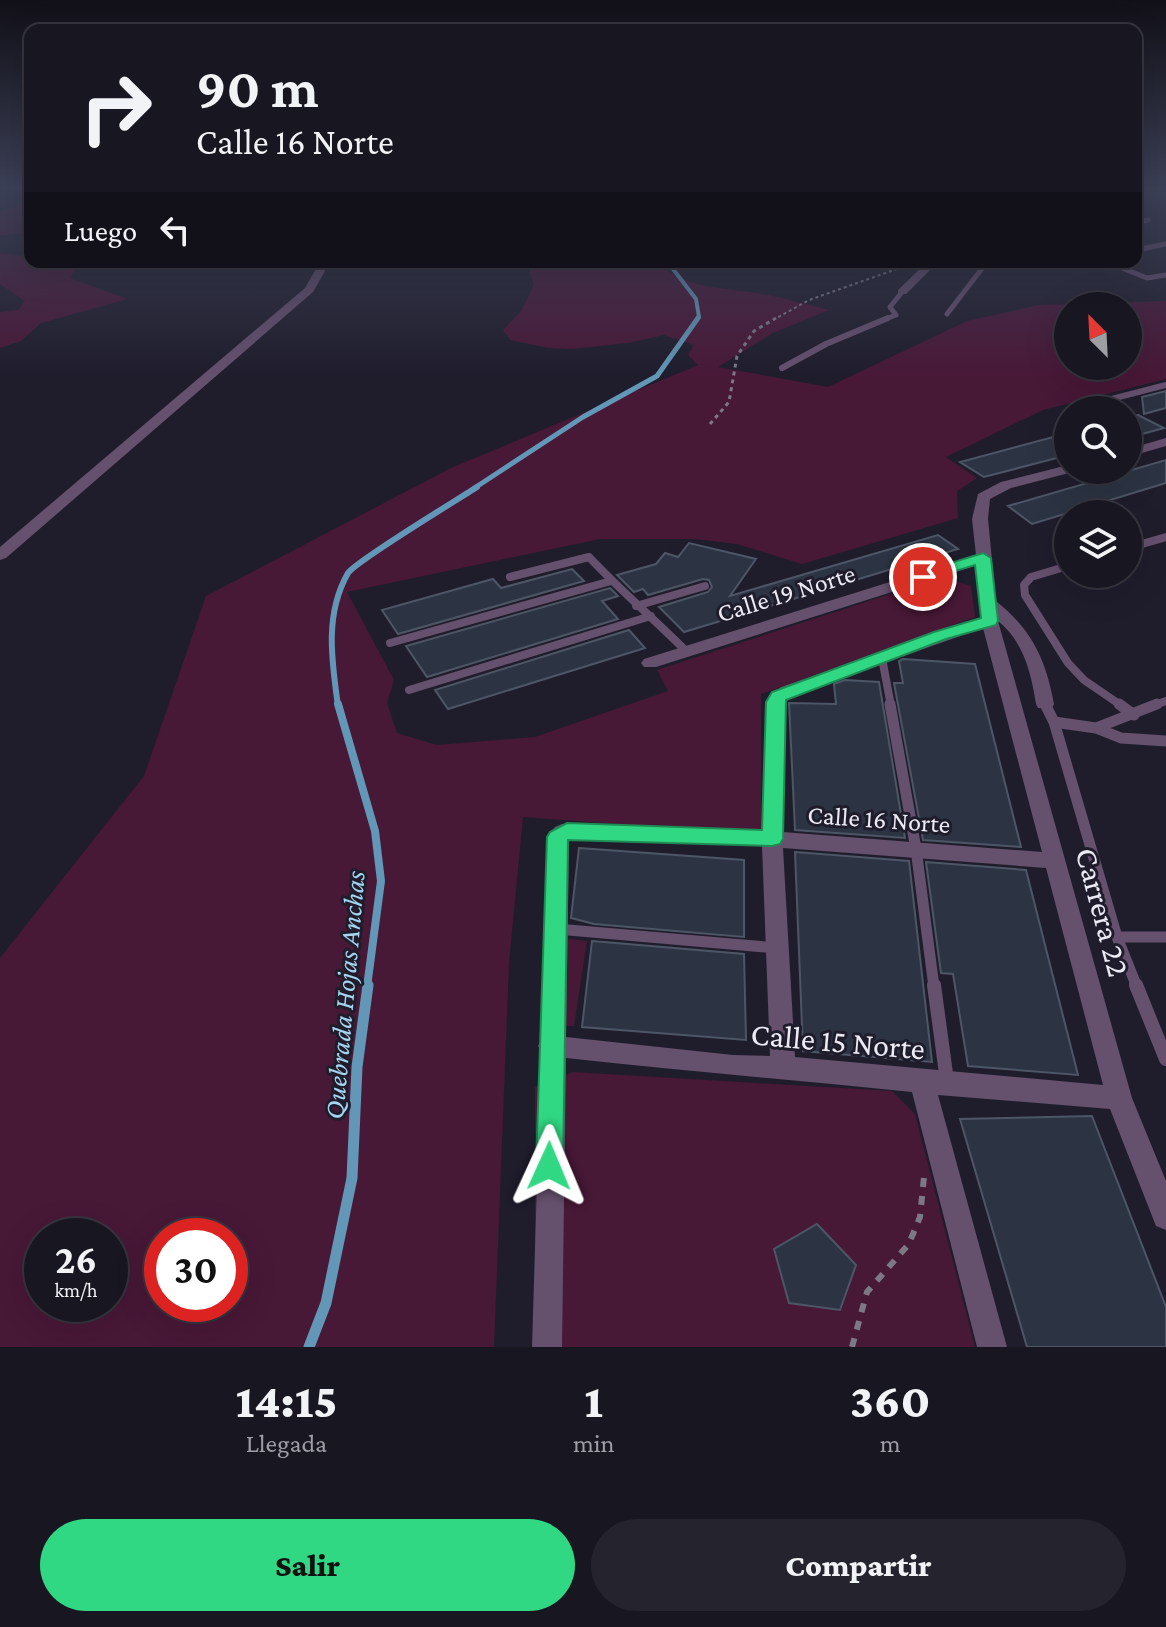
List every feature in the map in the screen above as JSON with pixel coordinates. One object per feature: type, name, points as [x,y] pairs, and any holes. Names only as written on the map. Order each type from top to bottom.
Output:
[{"type":"street","points":[[0,555],[309,290],[322,268]]},
{"type":"street","points":[[902,292],[927,268]]},
{"type":"street","points":[[1142,449],[1166,442]]},
{"type":"street","name":"Carrera 22","points":[[1054,473],[1006,485],[983,497],[980,506],[989,611],[1119,1098],[1165,1211]]},
{"type":"street","name":"Calle 19 Norte","points":[[650,663],[983,558]]},
{"type":"street","points":[[783,1067],[772,839],[775,702],[787,691],[882,658],[989,611],[1011,620],[1025,638],[1039,665],[1045,704]]},
{"type":"street","name":"Calle 16 Norte","points":[[555,929],[558,837],[567,830],[772,839],[1054,861]]},
{"type":"street","points":[[547,1347],[555,929]]},
{"type":"street","name":"Calle 15 Norte","points":[[551,1046],[733,1066],[783,1067],[1119,1098]]},
{"type":"street","points":[[935,1083],[944,1163],[992,1347]]},
{"type":"lane","points":[[947,314],[982,268]]},
{"type":"lane","points":[[1121,268],[1143,277],[1166,275]]},
{"type":"lane","points":[[782,368],[826,344],[896,315],[890,307],[902,292]]},
{"type":"lane","points":[[1123,396],[1166,385]]},
{"type":"lane","points":[[1142,544],[1166,537]]},
{"type":"lane","points":[[510,577],[589,557],[636,606],[651,616],[686,651]]},
{"type":"lane","points":[[1054,570],[1031,577],[1024,585],[1025,595],[1068,663],[1084,680],[1134,715]]},
{"type":"lane","points":[[390,643],[611,581]]},
{"type":"lane","points":[[636,606],[705,586]]},
{"type":"lane","points":[[409,690],[651,616]]},
{"type":"lane","points":[[882,658],[916,849],[935,1083]]},
{"type":"lane","points":[[1096,728],[1166,701]]},
{"type":"lane","points":[[1045,704],[1054,722],[1117,937],[1166,1059]]},
{"type":"lane","points":[[1054,722],[1096,728],[1121,738],[1166,741]]},
{"type":"lane","points":[[555,929],[777,948]]},
{"type":"lane","points":[[1117,937],[1166,937]]},
{"type":"path","points":[[710,424],[729,402],[737,356],[754,331],[809,300],[900,268]]},
{"type":"path","points":[[852,1347],[867,1292],[908,1245],[913,1234],[920,1217],[921,1182],[930,1167],[944,1163]]},
{"type":"shaded area","points":[[0,253],[24,256],[24,268],[76,268],[70,278],[128,299],[41,323],[21,341],[0,348],[0,312],[18,310],[25,301],[0,284]]},
{"type":"shaded area","points":[[528,268],[664,268],[683,279],[711,287],[768,295],[829,310],[773,333],[718,367],[828,387],[967,321],[1054,305],[1054,380],[1142,380],[1142,302],[1166,301],[1166,379],[1099,396],[1054,396],[1054,407],[946,457],[977,478],[957,491],[958,518],[802,564],[737,544],[695,539],[600,539],[347,592],[394,680],[387,703],[397,733],[437,745],[535,737],[668,691],[657,670],[943,577],[971,586],[975,617],[761,694],[761,829],[751,834],[523,817],[509,963],[494,1347],[0,1347],[0,958],[144,776],[206,596],[451,468],[698,365],[688,355],[694,345],[664,335],[628,343],[572,349],[548,348],[510,340],[503,330],[521,311],[534,285]]},
{"type":"shaded area","points":[[562,938],[587,941],[574,1026],[539,1026],[544,940]]},
{"type":"shaded area","points":[[573,1072],[892,1091],[915,1114],[975,1347],[535,1347],[535,1087]]},
{"type":"building","points":[[1166,391],[1166,408],[1144,414],[1142,397]]},
{"type":"building","points":[[1142,417],[1164,428],[1142,434]]},
{"type":"building","points":[[1054,437],[1054,459],[984,477],[960,462]]},
{"type":"building","points":[[1166,460],[1166,483],[1110,500],[1054,500],[1054,517],[1032,524],[1008,506],[1084,484],[1142,484],[1142,467]]},
{"type":"building","points":[[938,535],[958,549],[684,632],[659,607],[708,592],[712,587],[709,580],[703,579],[648,595],[643,589],[634,592],[617,575],[656,564],[665,553],[678,557],[689,543],[756,559],[730,596]]},
{"type":"building","points":[[572,569],[584,581],[398,634],[382,610],[493,579],[501,588]]},
{"type":"building","points":[[610,588],[618,596],[602,601],[618,619],[427,677],[406,646]]},
{"type":"building","points":[[629,630],[645,648],[448,709],[435,690]]},
{"type":"building","points":[[899,661],[975,664],[1021,847],[923,840],[894,683],[903,683]]},
{"type":"building","points":[[845,680],[879,682],[905,838],[795,830],[789,703],[836,704],[834,684]]},
{"type":"building","points":[[579,848],[744,860],[744,937],[594,924],[571,918]]},
{"type":"building","points":[[795,852],[909,861],[932,1062],[803,1051]]},
{"type":"building","points":[[926,862],[1026,870],[1078,1075],[968,1066],[953,974],[941,973]]},
{"type":"building","points":[[592,941],[744,954],[746,1040],[582,1027]]},
{"type":"building","points":[[1092,1116],[1166,1307],[1166,1347],[1027,1347],[960,1119]]},
{"type":"building","points":[[817,1224],[856,1265],[840,1310],[789,1303],[774,1249]]},
{"type":"waterway","name":"Quebrada Hojas Anchas","points":[[673,268],[696,299],[697,320]]},
{"type":"waterway","name":"Quebrada Hojas Anchas","points":[[473,489],[583,417],[657,376],[698,318]]},
{"type":"waterway","name":"Quebrada Hojas Anchas","points":[[338,706],[332,656],[333,622],[335,605],[348,573],[387,544],[477,487]]},
{"type":"waterway","name":"Quebrada Hojas Anchas","points":[[338,704],[375,831],[381,881],[367,987]]},
{"type":"waterway","name":"Quebrada Hojas Anchas","points":[[309,1347],[326,1303],[352,1178],[357,1067],[368,985]]},
{"type":"route","points":[[549,1166],[558,837],[567,830],[772,839],[775,702],[779,696],[940,636],[990,621],[983,558],[923,577]]}]
